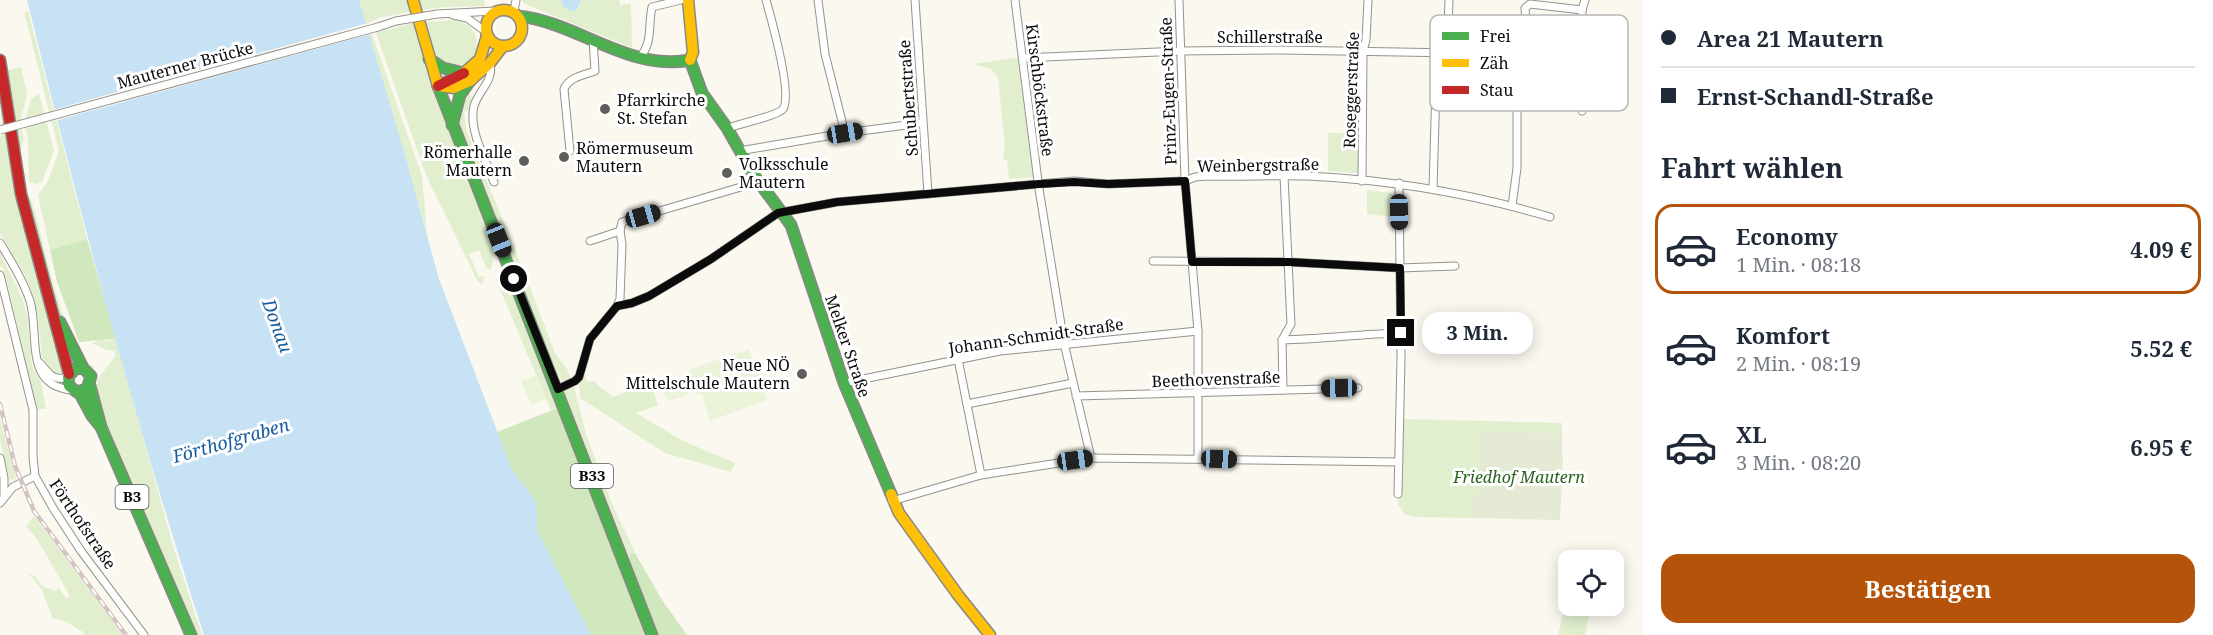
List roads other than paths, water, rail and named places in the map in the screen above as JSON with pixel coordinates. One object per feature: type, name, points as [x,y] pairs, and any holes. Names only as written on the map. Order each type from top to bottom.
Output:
[{"type":"main road","name":"B33","points":[[413,0],[429,59],[452,125],[558,389],[652,635]]},
{"type":"main road","points":[[452,125],[467,77],[480,59],[487,20],[495,11],[544,20],[640,57],[670,63],[690,60],[693,52],[688,0]]},
{"type":"main road","points":[[516,14],[523,27]]},
{"type":"main road","points":[[523,27],[535,26],[567,30]]},
{"type":"main road","points":[[438,86],[467,77],[490,63],[503,46],[516,41],[523,27]]},
{"type":"main road","points":[[486,34],[494,43],[503,46]]},
{"type":"main road","points":[[429,59],[443,68],[467,77]]},
{"type":"main road","name":"B3","points":[[0,60],[21,194],[69,375],[68,383],[100,427],[191,635]]},
{"type":"main road","name":"Melker Straße","points":[[690,60],[702,93],[727,128],[758,182],[784,213],[803,256],[844,383],[892,501],[921,546],[990,635]]},
{"type":"main road","name":"B3","points":[[46,290],[83,368],[91,376],[90,386],[99,413],[100,427]]},
{"type":"main road","points":[[69,375],[75,369],[83,368]]},
{"type":"main road","points":[[75,391],[85,391],[90,386]]},
{"type":"street","points":[[516,0],[516,14]]},
{"type":"street","points":[[640,57],[645,52],[650,36],[652,7],[681,0]]},
{"type":"street","points":[[727,128],[780,112],[785,104],[783,70],[766,0]]},
{"type":"street","points":[[818,0],[825,54],[845,133]]},
{"type":"street","name":"Schubertstraße","points":[[915,0],[928,194]]},
{"type":"street","name":"Kirschböckstraße","points":[[1015,0],[1039,184],[1064,343],[1091,458]]},
{"type":"street","name":"Prinz-Eugen-Straße","points":[[1179,0],[1185,181],[1198,331],[1198,458]]},
{"type":"street","name":"Roseggerstraße","points":[[1362,180],[1363,51],[1366,40],[1368,0]]},
{"type":"street","points":[[1448,15],[1449,0]]},
{"type":"street","points":[[1582,15],[1585,0]]},
{"type":"street","points":[[1527,15],[1527,5],[1582,10]]},
{"type":"street","name":"Mauterner Brücke","points":[[0,130],[396,21],[439,14],[495,11]]},
{"type":"street","points":[[439,14],[467,18],[486,34]]},
{"type":"street","points":[[570,151],[564,89],[566,83],[571,79],[595,71],[593,39]]},
{"type":"street","name":"Schillerstraße","points":[[1023,58],[1180,51],[1430,53]]},
{"type":"street","points":[[490,63],[490,78],[474,108],[474,123],[494,183]]},
{"type":"street","points":[[467,77],[481,92]]},
{"type":"street","points":[[1433,188],[1435,111]]},
{"type":"street","points":[[1512,206],[1517,168],[1517,111]]},
{"type":"street","points":[[739,151],[922,123]]},
{"type":"street","name":"Weinbergstraße","points":[[617,306],[649,296],[711,259],[776,214],[837,202],[1039,184],[1185,181],[1207,176],[1284,176],[1362,180],[1433,188],[1550,217]]},
{"type":"street","points":[[1283,390],[1282,340],[1291,324],[1284,176]]},
{"type":"street","points":[[558,389],[579,377],[590,339],[620,299],[622,222],[758,182]]},
{"type":"street","points":[[1398,494],[1401,333],[1399,183]]},
{"type":"street","points":[[590,241],[620,231]]},
{"type":"street","points":[[0,243],[29,298],[34,319],[37,358],[42,374],[49,383],[59,388],[75,391]]},
{"type":"street","points":[[1154,261],[1289,262],[1400,268],[1455,266]]},
{"type":"street","name":"Förthofstraße","points":[[0,276],[33,410],[35,476],[81,551],[144,635]]},
{"type":"street","name":"Johann-Schmidt-Straße","points":[[844,383],[958,358],[1064,343],[1198,331]]},
{"type":"street","points":[[1282,340],[1318,339],[1360,333],[1401,333]]},
{"type":"street","points":[[37,358],[50,376],[60,379],[69,375]]},
{"type":"street","points":[[958,358],[981,475]]},
{"type":"street","points":[[967,404],[1073,383]]},
{"type":"street","name":"Beethovenstraße","points":[[1076,396],[1358,388]]},
{"type":"street","points":[[0,458],[4,478],[2,500]]},
{"type":"street","points":[[892,501],[981,475],[1091,458],[1399,462]]},
{"type":"street","points":[[2,500],[13,487],[35,476]]},
{"type":"water","points":[[27,0],[359,0],[439,279],[512,470],[535,500],[537,530],[591,635],[204,635],[155,478],[110,319]]},
{"type":"water","points":[[561,0],[580,0],[581,2],[576,11],[571,11],[563,7]]},
{"type":"railway","points":[[0,404],[15,466],[34,511],[126,635]]},
{"type":"place","name":"Pfarrkirche St. Stefan","points":[[605,109]]},
{"type":"place","name":"Römermuseum Mautern","points":[[564,157]]},
{"type":"place","name":"Römerhalle Mautern","points":[[524,161]]},
{"type":"place","name":"Volksschule Mautern","points":[[727,173]]},
{"type":"place","name":"Neue NÖ Mittelschule Mautern","points":[[802,374]]},
{"type":"water label","name":"Donau","points":[[277,326]]},
{"type":"water label","name":"Förthofgraben","points":[[231,441]]},
{"type":"park label","name":"Friedhof Mautern","points":[[1519,477]]}]
